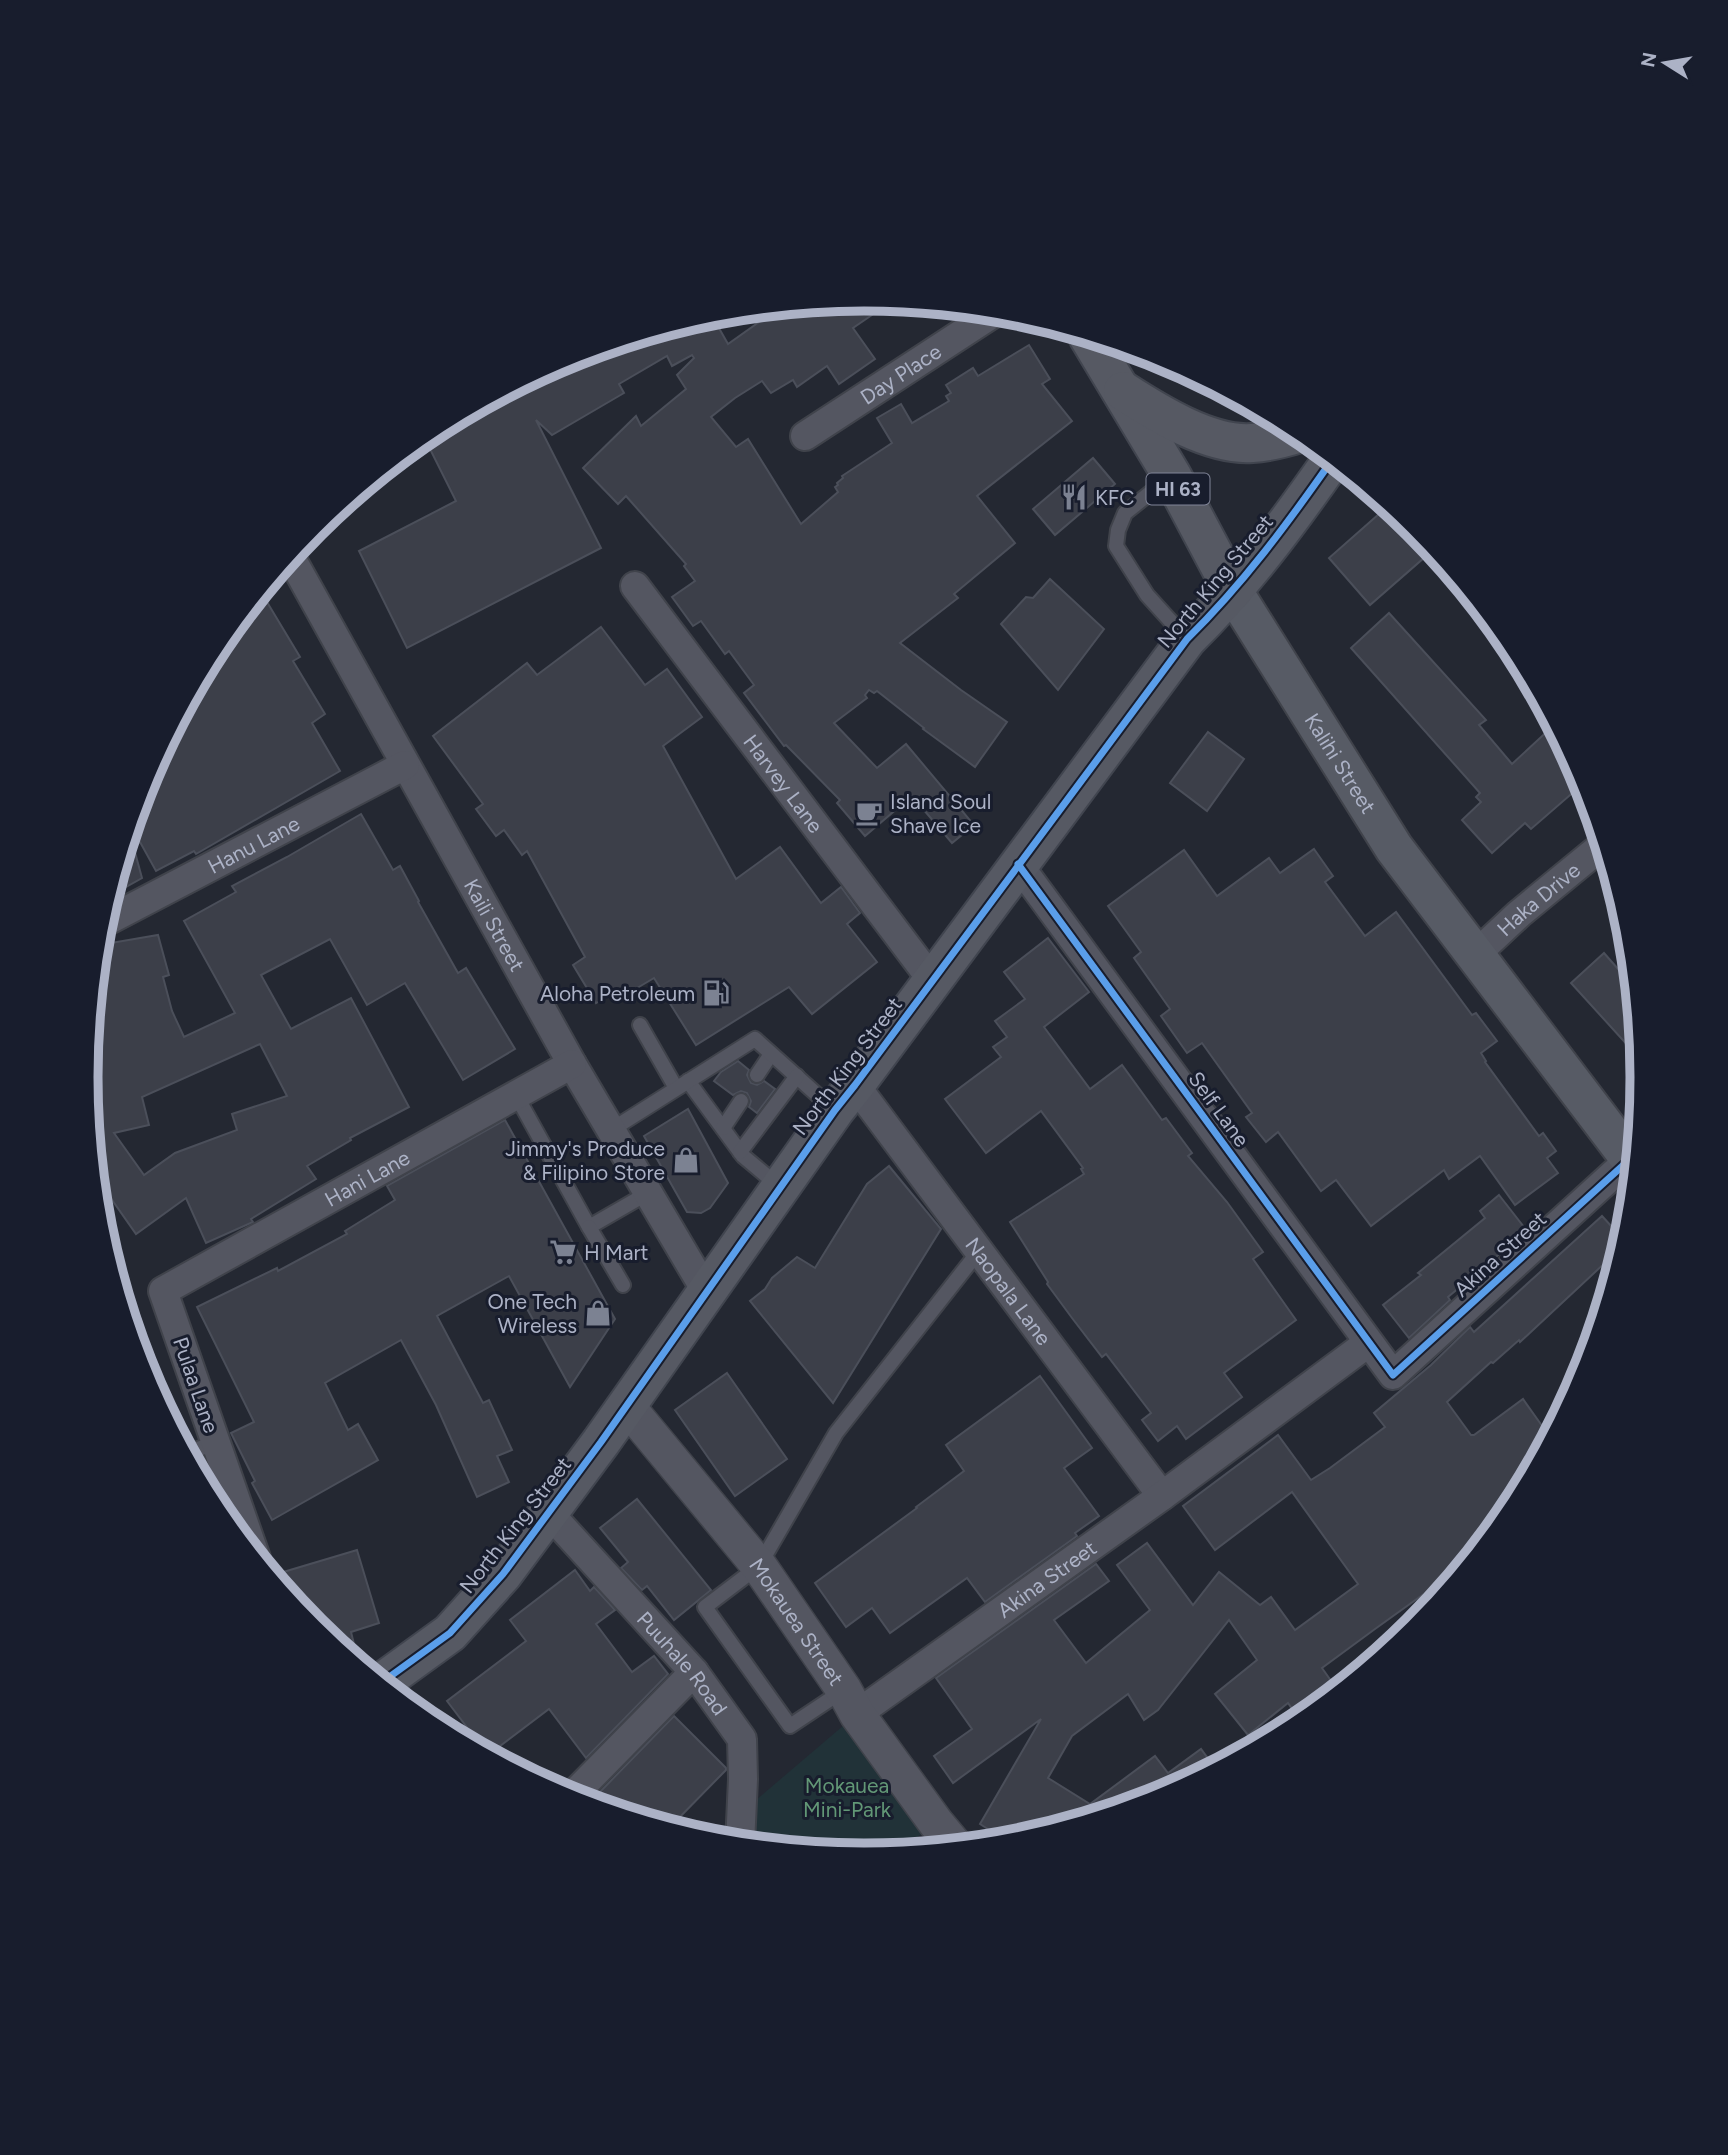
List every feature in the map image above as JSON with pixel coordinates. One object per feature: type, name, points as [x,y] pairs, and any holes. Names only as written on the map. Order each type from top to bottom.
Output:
[{"type":"main road","name":"Kalihi Street","points":[[1095,348],[1172,476],[1233,591],[1394,848],[1625,1153]]},
{"type":"main road","points":[[1119,389],[1156,412],[1222,440],[1249,444],[1285,438]]},
{"type":"main road","name":"North King Street","points":[[389,1677],[450,1633],[503,1574],[780,1187],[1018,864],[1187,639],[1273,544],[1327,468]]},
{"type":"street","name":"Day Place","points":[[805,436],[981,321]]},
{"type":"street","name":"Kaili Street","points":[[295,565],[572,1064],[706,1291]]},
{"type":"street","name":"Harvey Lane","points":[[635,586],[932,981]]},
{"type":"street","name":"Hanu Lane","points":[[116,916],[405,765]]},
{"type":"street","name":"Haka Drive","points":[[1474,956],[1519,914],[1595,851]]},
{"type":"street","name":"Self Lane","points":[[1018,864],[1393,1375]]},
{"type":"street","name":"Hani Lane","points":[[163,1291],[572,1064]]},
{"type":"street","name":"Naopala Lane","points":[[845,1098],[979,1251],[1162,1496]]},
{"type":"street","name":"Akina Street","points":[[1393,1375],[1624,1168]]},
{"type":"street","name":"Pulaa Lane","points":[[163,1291],[246,1530]]},
{"type":"street","name":"Akina Street","points":[[850,1702],[1162,1496],[1368,1343]]},
{"type":"street","name":"Mokauea Street","points":[[626,1405],[759,1566],[850,1702],[949,1839]]},
{"type":"street","name":"Puuhale Road","points":[[549,1513],[694,1672],[741,1739],[743,1779],[741,1833]]},
{"type":"street","points":[[580,1788],[694,1672]]},
{"type":"lane","points":[[1172,476],[1125,513],[1118,530],[1116,547],[1147,595],[1187,639]]},
{"type":"lane","points":[[640,1025],[682,1084],[723,1128],[740,1152],[780,1187]]},
{"type":"lane","points":[[611,1130],[755,1039],[797,1076],[845,1098]]},
{"type":"lane","points":[[757,1076],[772,1054]]},
{"type":"lane","points":[[740,1152],[797,1076]]},
{"type":"lane","points":[[516,1095],[623,1285]]},
{"type":"lane","points":[[723,1128],[741,1101]]},
{"type":"lane","points":[[589,1227],[648,1193]]},
{"type":"lane","points":[[850,1702],[790,1726],[705,1607],[759,1566],[836,1433],[979,1251]]},
{"type":"lane","points":[[195,1450],[216,1443]]},
{"type":"green space","name":"Mokauea Mini-Park","points":[[857,1714],[936,1823],[911,1842],[814,1842],[741,1833],[742,1812]]},
{"type":"building","points":[[877,312],[853,328],[875,359],[839,384],[827,366],[797,387],[793,380],[771,393],[762,381],[711,417],[736,447],[748,439],[801,524],[838,492],[835,487],[842,476],[892,443],[877,418],[901,404],[912,423],[949,401],[946,396],[951,393],[946,385],[973,368],[978,376],[1029,345],[1050,379],[1042,384],[1072,421],[977,496],[1015,543],[954,594],[958,598],[900,643],[1007,722],[975,767],[877,691],[874,693],[869,690],[865,695],[867,698],[834,723],[877,768],[906,744],[974,825],[952,843],[912,796],[865,836],[837,803],[840,800],[786,745],[784,746],[744,693],[754,685],[729,651],[725,654],[701,621],[693,626],[672,597],[695,581],[684,566],[686,564],[626,496],[618,504],[583,468],[636,416],[641,426],[686,389],[677,375],[694,358],[692,355],[672,366],[667,356],[619,384],[624,393],[552,435],[536,420],[601,548],[407,648],[359,551],[456,501],[429,447],[481,414],[525,390],[571,370],[666,338],[718,326],[728,344],[765,318],[814,313]]},
{"type":"building","name":"KFC","points":[[1093,458],[1115,484],[1055,535],[1033,509]]},
{"type":"building","points":[[1381,513],[1425,557],[1370,605],[1329,558]]},
{"type":"building","points":[[1050,579],[1104,629],[1058,690],[1001,624],[1026,597],[1033,598]]},
{"type":"building","points":[[265,599],[300,657],[293,661],[325,714],[312,723],[340,771],[196,854],[194,851],[156,871],[140,842],[135,844],[156,784],[177,739],[227,652]]},
{"type":"building","points":[[1389,613],[1486,720],[1479,725],[1512,764],[1547,732],[1575,791],[1531,829],[1525,823],[1492,853],[1462,820],[1481,802],[1476,797],[1480,793],[1351,648]]},
{"type":"building","points":[[601,627],[645,685],[667,669],[702,717],[663,746],[736,879],[780,847],[821,903],[841,887],[860,913],[847,924],[877,962],[812,1014],[789,987],[696,1045],[654,978],[622,997],[617,990],[596,1003],[573,965],[585,957],[527,851],[522,855],[504,830],[496,836],[476,809],[483,804],[433,736],[527,663],[537,675]]},
{"type":"building","points":[[1208,732],[1244,759],[1207,811],[1170,783]]},
{"type":"building","points":[[361,814],[393,870],[400,866],[458,973],[466,968],[515,1049],[463,1080],[405,983],[367,1005],[330,939],[261,975],[291,1029],[351,998],[409,1107],[350,1138],[351,1140],[307,1166],[316,1179],[251,1219],[253,1222],[206,1243],[186,1198],[136,1234],[108,1194],[100,1128],[100,1027],[111,943],[158,935],[169,975],[163,977],[172,1011],[184,1037],[235,1013],[184,921],[236,892],[232,886]],"holes":[[[260,1044],[287,1096],[232,1114],[237,1130],[175,1153],[144,1175],[114,1133],[149,1125],[142,1097]]]},
{"type":"building","points":[[134,848],[142,878],[122,889]]},
{"type":"building","points":[[1314,849],[1333,876],[1325,882],[1365,936],[1396,912],[1472,1015],[1476,1013],[1497,1041],[1481,1053],[1485,1062],[1539,1136],[1543,1133],[1556,1151],[1547,1158],[1558,1173],[1515,1205],[1480,1156],[1449,1179],[1444,1170],[1371,1226],[1336,1180],[1321,1191],[1278,1132],[1266,1142],[1246,1117],[1252,1113],[1202,1043],[1187,1053],[1161,1016],[1170,1009],[1134,958],[1141,952],[1108,906],[1184,850],[1217,896],[1269,858],[1280,873]]},
{"type":"building","points":[[1048,938],[1089,992],[1044,1027],[1090,1089],[1122,1065],[1162,1120],[1166,1118],[1192,1153],[1188,1156],[1227,1202],[1263,1252],[1253,1259],[1296,1320],[1224,1373],[1242,1397],[1186,1439],[1177,1426],[1158,1441],[1142,1420],[1151,1413],[1106,1354],[1102,1357],[1072,1318],[1047,1284],[1010,1222],[1084,1174],[1081,1169],[1083,1168],[1041,1111],[986,1153],[945,1099],[1001,1057],[993,1047],[1007,1037],[995,1021],[1025,999],[1004,972]]},
{"type":"building","points":[[1604,953],[1622,974],[1629,1047],[1571,983]]},
{"type":"building","points":[[738,1061],[749,1070],[747,1075],[751,1083],[757,1085],[764,1081],[775,1089],[757,1113],[749,1107],[751,1101],[747,1093],[741,1091],[733,1095],[714,1081],[721,1072]]},
{"type":"building","name":"Jimmy's Produce & Filipino Store","points":[[688,1109],[728,1183],[710,1208],[701,1213],[687,1212],[644,1136]]},
{"type":"building","points":[[505,1120],[615,1319],[570,1387],[509,1276],[437,1316],[483,1403],[489,1400],[512,1450],[497,1456],[509,1482],[477,1497],[436,1405],[401,1340],[325,1383],[348,1430],[358,1424],[378,1460],[272,1520],[252,1483],[255,1481],[231,1433],[254,1422],[197,1307],[277,1268],[278,1271],[347,1234],[345,1231],[395,1200],[387,1186]]},
{"type":"building","points":[[889,1166],[941,1229],[833,1403],[750,1301],[797,1257],[815,1268],[867,1184]]},
{"type":"building","points":[[1499,1195],[1527,1231],[1448,1297],[1450,1300],[1409,1338],[1383,1305],[1485,1218],[1480,1211]]},
{"type":"building","points":[[1602,1216],[1614,1230],[1607,1261],[1520,1342],[1519,1340],[1491,1362],[1447,1402],[1471,1435],[1523,1399],[1544,1429],[1501,1503],[1436,1587],[1322,1668],[1333,1683],[1330,1685],[1294,1711],[1288,1703],[1248,1735],[1215,1694],[1257,1660],[1229,1620],[1158,1710],[1144,1720],[1128,1694],[1072,1736],[1048,1778],[1090,1804],[1155,1756],[1168,1773],[1201,1749],[1210,1761],[1110,1803],[1062,1817],[993,1832],[980,1824],[1041,1719],[953,1783],[934,1756],[972,1729],[936,1678],[1096,1564],[1109,1581],[1054,1620],[1086,1663],[1150,1610],[1117,1565],[1147,1543],[1193,1605],[1219,1572],[1260,1605],[1271,1597],[1295,1630],[1358,1584],[1292,1492],[1215,1550],[1183,1506],[1278,1435],[1311,1480],[1385,1427],[1374,1413],[1431,1365],[1470,1327],[1474,1332]]},
{"type":"building","points":[[727,1373],[787,1459],[735,1496],[675,1410]]},
{"type":"building","points":[[1040,1376],[1092,1448],[1064,1468],[1099,1516],[1075,1533],[1077,1536],[985,1602],[967,1578],[890,1633],[872,1608],[846,1627],[815,1583],[964,1471],[946,1445]]},
{"type":"building","points":[[637,1499],[711,1590],[674,1620],[647,1586],[642,1590],[621,1568],[628,1562],[600,1528]]},
{"type":"building","points":[[357,1550],[379,1623],[351,1632],[354,1644],[350,1645],[280,1573]]},
{"type":"building","points":[[575,1570],[590,1591],[594,1587],[615,1610],[596,1624],[632,1672],[654,1656],[668,1674],[586,1758],[549,1709],[496,1749],[474,1737],[447,1701],[526,1641],[510,1620]]},
{"type":"building","points":[[674,1716],[726,1768],[677,1820],[597,1795]]},
{"type":"cycle path","points":[[389,1677],[450,1633],[503,1574],[601,1442],[835,1110],[1187,639],[1227,597],[1264,552],[1327,468]]},
{"type":"cycle path","points":[[1018,864],[1393,1375],[1624,1164]]},
{"type":"place","name":"KFC","points":[[1074,497]]},
{"type":"place","name":"Island Soul Shave Ice","points":[[869,813]]},
{"type":"place","name":"Aloha Petroleum","points":[[716,993]]},
{"type":"place","name":"Jimmy's Produce & Filipino Store","points":[[686,1160]]},
{"type":"place","name":"H Mart","points":[[563,1252]]},
{"type":"place","name":"One Tech Wireless","points":[[598,1313]]}]
